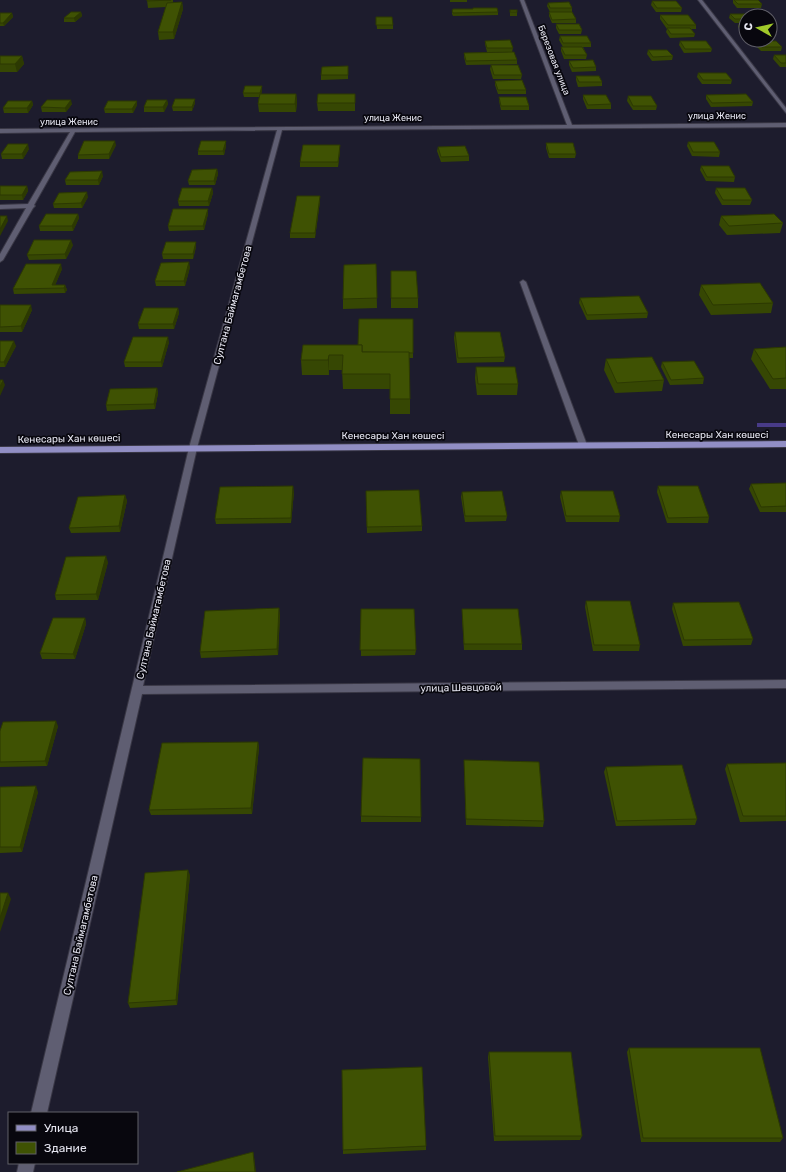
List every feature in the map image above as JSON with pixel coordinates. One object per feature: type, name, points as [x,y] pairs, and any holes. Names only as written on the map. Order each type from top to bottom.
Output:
[{"type":"main road","name":"Кенесары Хан көшесі","points":[[0,450],[786,444]]},
{"type":"street","name":"Березовая улица","points":[[522,0],[570,126]]},
{"type":"street","points":[[700,0],[786,111]]},
{"type":"street","name":"улица Женис","points":[[0,131],[786,125]]},
{"type":"street","name":"Султана Баймагамбетова","points":[[39,1112],[193,448],[280,128]]},
{"type":"street","points":[[0,260],[32,206],[73,131]]},
{"type":"street","points":[[0,207],[32,206]]},
{"type":"street","points":[[523,282],[583,445]]},
{"type":"street","name":"улица Шевцовой","points":[[137,690],[786,684]]},
{"type":"building","points":[[147,0],[171,0],[147,1]]},
{"type":"building","points":[[734,0],[758,0],[762,4],[738,4]]},
{"type":"building","points":[[652,1],[676,1],[682,8],[657,8]]},
{"type":"building","points":[[182,2],[173,32],[158,32],[167,3]]},
{"type":"building","points":[[569,2],[572,8],[550,8],[548,3]]},
{"type":"building","points":[[497,8],[498,12],[453,13],[452,11],[453,9]]},
{"type":"building","points":[[510,10],[517,10],[517,12],[510,12]]},
{"type":"building","points":[[71,12],[81,12],[74,18],[64,18]]},
{"type":"building","points":[[549,12],[572,12],[576,19],[552,20]]},
{"type":"building","points":[[0,13],[12,13],[3,23],[0,23]]},
{"type":"building","points":[[730,14],[738,14],[738,19],[735,19]]},
{"type":"building","points":[[660,15],[688,15],[696,25],[668,25]]},
{"type":"building","points":[[376,17],[392,17],[393,25],[376,25]]},
{"type":"building","points":[[556,24],[579,24],[582,30],[559,30]]},
{"type":"building","points":[[667,28],[690,28],[695,34],[671,34]]},
{"type":"building","points":[[560,36],[587,36],[591,43],[563,43]]},
{"type":"building","points":[[510,40],[513,48],[487,48],[485,41]]},
{"type":"building","points":[[680,41],[706,41],[712,49],[685,49]]},
{"type":"building","points":[[561,47],[582,47],[587,55],[565,55]]},
{"type":"building","points":[[648,50],[667,50],[673,56],[653,57]]},
{"type":"building","points":[[514,52],[517,60],[466,61],[464,53]]},
{"type":"building","points":[[774,55],[786,55],[786,63],[781,63]]},
{"type":"building","points":[[0,56],[22,56],[15,64],[0,64]]},
{"type":"building","points":[[593,60],[596,67],[573,68],[569,61]]},
{"type":"building","points":[[491,65],[518,65],[522,75],[494,75]]},
{"type":"building","points":[[348,66],[348,75],[321,75],[322,67]]},
{"type":"building","points":[[698,73],[726,73],[732,80],[703,80]]},
{"type":"building","points":[[576,76],[599,76],[602,82],[579,82]]},
{"type":"building","points":[[522,80],[526,90],[498,90],[495,81]]},
{"type":"building","points":[[245,86],[262,86],[260,93],[243,93]]},
{"type":"building","points":[[260,94],[296,94],[295,104],[258,104]]},
{"type":"building","points":[[318,94],[355,94],[355,103],[317,103]]},
{"type":"building","points":[[746,94],[753,102],[712,103],[706,95]]},
{"type":"building","points":[[583,95],[606,95],[611,104],[588,105]]},
{"type":"building","points":[[628,96],[651,96],[657,106],[633,106]]},
{"type":"building","points":[[499,97],[526,97],[529,106],[501,106]]},
{"type":"building","points":[[175,99],[195,99],[192,107],[172,107]]},
{"type":"building","points":[[47,100],[71,100],[65,108],[41,107]]},
{"type":"building","points":[[147,100],[167,100],[163,107],[144,107]]},
{"type":"building","points":[[8,101],[32,101],[27,108],[3,108]]},
{"type":"building","points":[[108,101],[137,101],[132,109],[104,109]]},
{"type":"building","points":[[84,141],[115,141],[109,154],[78,155]]},
{"type":"building","points":[[201,141],[226,141],[223,151],[198,151]]},
{"type":"building","points":[[688,142],[714,142],[720,152],[693,152]]},
{"type":"building","points":[[546,143],[573,143],[576,154],[549,154]]},
{"type":"building","points":[[8,144],[28,144],[22,154],[1,154]]},
{"type":"building","points":[[303,145],[340,145],[338,162],[300,162]]},
{"type":"building","points":[[465,146],[469,156],[441,157],[438,147]]},
{"type":"building","points":[[701,166],[729,166],[735,177],[707,177]]},
{"type":"building","points":[[217,169],[214,181],[188,181],[192,170]]},
{"type":"building","points":[[102,171],[98,180],[65,180],[70,172]]},
{"type":"building","points":[[0,186],[27,186],[22,195],[0,195]]},
{"type":"building","points":[[182,188],[212,188],[208,201],[178,201]]},
{"type":"building","points":[[716,188],[745,188],[752,200],[723,200]]},
{"type":"building","points":[[87,192],[81,203],[53,204],[59,193]]},
{"type":"building","points":[[297,196],[320,196],[315,233],[290,233]]},
{"type":"building","points":[[173,209],[208,209],[203,226],[168,226]]},
{"type":"building","points":[[46,214],[78,214],[72,226],[39,226]]},
{"type":"building","points":[[774,214],[783,223],[729,226],[721,216]]},
{"type":"building","points":[[0,216],[7,216],[0,229]]},
{"type":"building","points":[[34,240],[71,240],[65,254],[27,255]]},
{"type":"building","points":[[166,242],[196,242],[193,254],[162,254]]},
{"type":"building","points":[[189,262],[184,281],[155,281],[161,263]]},
{"type":"building","points":[[26,264],[61,264],[52,285],[65,285],[64,288],[13,289]]},
{"type":"building","points":[[376,264],[377,298],[343,299],[344,265]]},
{"type":"building","points":[[391,271],[416,271],[418,298],[391,298]]},
{"type":"building","points":[[760,283],[773,303],[713,305],[701,285]]},
{"type":"building","points":[[639,296],[648,313],[587,315],[580,298]]},
{"type":"building","points":[[0,305],[31,305],[21,326],[0,327]]},
{"type":"building","points":[[144,308],[178,308],[173,324],[138,324]]},
{"type":"building","points":[[359,319],[413,319],[413,353],[362,352],[362,345],[358,345]]},
{"type":"building","points":[[455,332],[500,332],[505,357],[458,358]]},
{"type":"building","points":[[133,337],[168,337],[161,362],[124,362]]},
{"type":"building","points":[[0,341],[14,341],[4,362],[0,362]]},
{"type":"building","points":[[303,345],[362,345],[362,352],[409,352],[410,399],[390,399],[390,374],[342,374],[343,355],[329,355],[328,360],[301,360]]},
{"type":"building","points":[[786,347],[786,378],[773,379],[754,349]]},
{"type":"building","points":[[652,357],[664,380],[617,383],[606,359]]},
{"type":"building","points":[[694,361],[704,378],[671,380],[662,362]]},
{"type":"building","points":[[476,367],[515,367],[518,384],[478,384]]},
{"type":"building","points":[[0,380],[3,380],[0,387]]},
{"type":"building","points":[[157,388],[154,404],[106,405],[110,389]]},
{"type":"building","points":[[786,483],[786,506],[761,507],[751,484]]},
{"type":"building","points":[[293,486],[291,518],[215,519],[220,487]]},
{"type":"building","points":[[658,486],[698,486],[709,517],[668,518]]},
{"type":"building","points":[[419,490],[422,526],[367,527],[366,491]]},
{"type":"building","points":[[502,491],[507,516],[465,516],[462,492]]},
{"type":"building","points":[[561,491],[613,491],[620,516],[566,516]]},
{"type":"building","points":[[125,495],[119,526],[69,528],[78,497]]},
{"type":"building","points":[[106,556],[96,594],[55,595],[66,557]]},
{"type":"building","points":[[586,601],[630,601],[640,645],[594,645]]},
{"type":"building","points":[[739,602],[753,639],[684,640],[673,603]]},
{"type":"building","points":[[279,608],[277,649],[200,652],[205,611]]},
{"type":"building","points":[[361,609],[414,609],[416,650],[360,650]]},
{"type":"building","points":[[462,609],[518,609],[522,644],[464,644]]},
{"type":"building","points":[[53,618],[85,618],[73,654],[40,653]]},
{"type":"building","points":[[56,721],[45,761],[0,762],[0,731],[3,722]]},
{"type":"building","points":[[258,742],[251,808],[149,810],[162,743]]},
{"type":"building","points":[[363,758],[420,759],[421,817],[361,816]]},
{"type":"building","points":[[464,760],[539,762],[544,821],[466,819]]},
{"type":"building","points":[[786,763],[786,816],[743,816],[727,764]]},
{"type":"building","points":[[682,765],[697,819],[617,821],[606,767]]},
{"type":"building","points":[[36,786],[20,847],[0,847],[0,787]]},
{"type":"building","points":[[188,870],[176,1000],[128,1003],[145,873]]},
{"type":"building","points":[[0,893],[8,893],[0,918]]},
{"type":"building","points":[[629,1048],[760,1048],[783,1138],[643,1138]]},
{"type":"building","points":[[489,1052],[571,1052],[582,1136],[495,1136]]},
{"type":"building","points":[[422,1067],[426,1146],[343,1150],[342,1070]]},
{"type":"building","points":[[253,1152],[255,1172],[177,1172]]},
{"type":"waterway","points":[[760,425],[786,425]]}]
